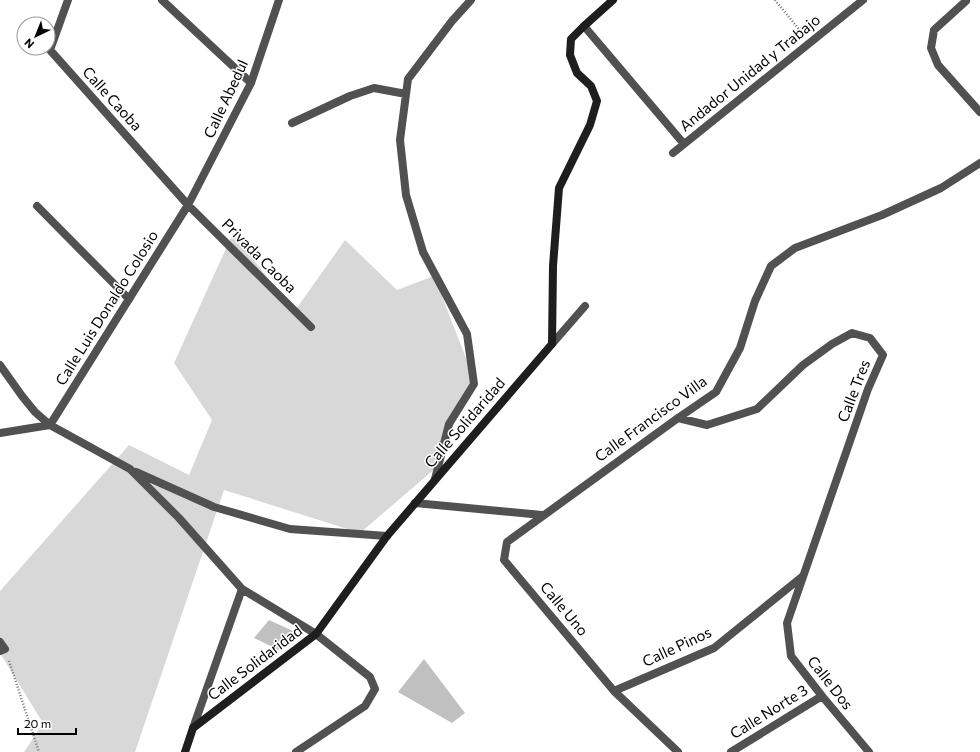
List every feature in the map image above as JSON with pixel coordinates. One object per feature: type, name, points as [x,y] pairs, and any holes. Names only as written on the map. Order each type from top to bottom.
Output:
[{"type":"main road","points":[[552,344],[553,266],[559,188],[590,124],[597,101],[591,86],[577,73],[570,55],[571,40],[613,0]]},
{"type":"main road","name":"Calle Solidaridad","points":[[193,728],[316,634],[387,536],[434,479],[552,344]]},
{"type":"main road","points":[[185,752],[193,728]]},
{"type":"street","name":"Calle Caoba","points":[[68,0],[50,50],[188,205]]},
{"type":"street","points":[[162,0],[252,83]]},
{"type":"street","name":"Calle Abedul","points":[[188,205],[252,83],[279,0]]},
{"type":"street","points":[[434,479],[449,424],[474,384],[467,334],[423,252],[406,196],[400,140],[408,79],[452,20],[471,0]]},
{"type":"street","name":"Andador Unidad y Trabajo","points":[[673,153],[863,0]]},
{"type":"street","points":[[966,1],[934,30],[931,48],[938,65],[980,112]]},
{"type":"street","points":[[584,26],[684,144]]},
{"type":"street","points":[[292,123],[350,96],[374,88],[406,94]]},
{"type":"street","name":"Calle Francisco Villa","points":[[507,542],[542,515],[716,392],[740,348],[755,301],[771,266],[795,248],[882,215],[941,188],[980,163]]},
{"type":"street","name":"Calle Luis Donaldo Colosio","points":[[50,425],[188,205]]},
{"type":"street","name":"Privada Caoba","points":[[188,205],[311,327]]},
{"type":"street","points":[[37,206],[129,299]]},
{"type":"street","points":[[552,344],[585,306]]},
{"type":"street","name":"Calle Tres","points":[[678,418],[707,425],[757,409],[803,365],[832,344],[852,333],[870,338],[883,355],[868,390],[787,623]]},
{"type":"street","points":[[0,365],[22,396],[50,425],[130,469],[214,507],[290,529],[387,536]]},
{"type":"street","points":[[0,433],[50,425]]},
{"type":"street","points":[[130,469],[179,518],[242,589],[316,634],[370,676],[375,689],[365,706],[296,752]]},
{"type":"street","points":[[415,503],[542,515]]},
{"type":"street","name":"Calle Uno","points":[[507,542],[504,560],[614,691],[678,752]]},
{"type":"street","name":"Calle Pinos","points":[[614,691],[714,648],[804,575]]},
{"type":"street","points":[[193,728],[242,589]]},
{"type":"street","name":"Calle Dos","points":[[787,623],[791,656],[869,752]]},
{"type":"street","points":[[0,642],[2,650]]},
{"type":"street","name":"Calle Norte 3","points":[[731,752],[822,696]]},
{"type":"path","points":[[775,0],[809,43]]},
{"type":"path","points":[[2,650],[39,752]]},
{"type":"shaded area","points":[[233,233],[294,312],[345,240],[397,290],[434,276],[473,376],[437,467],[360,533],[224,490],[135,752],[24,752],[43,723],[0,653],[0,591],[129,445],[189,475],[212,420],[174,363]]},
{"type":"building","points":[[269,620],[293,631],[279,650],[254,638]]},
{"type":"building","points":[[424,659],[465,713],[452,723],[398,692]]}]
